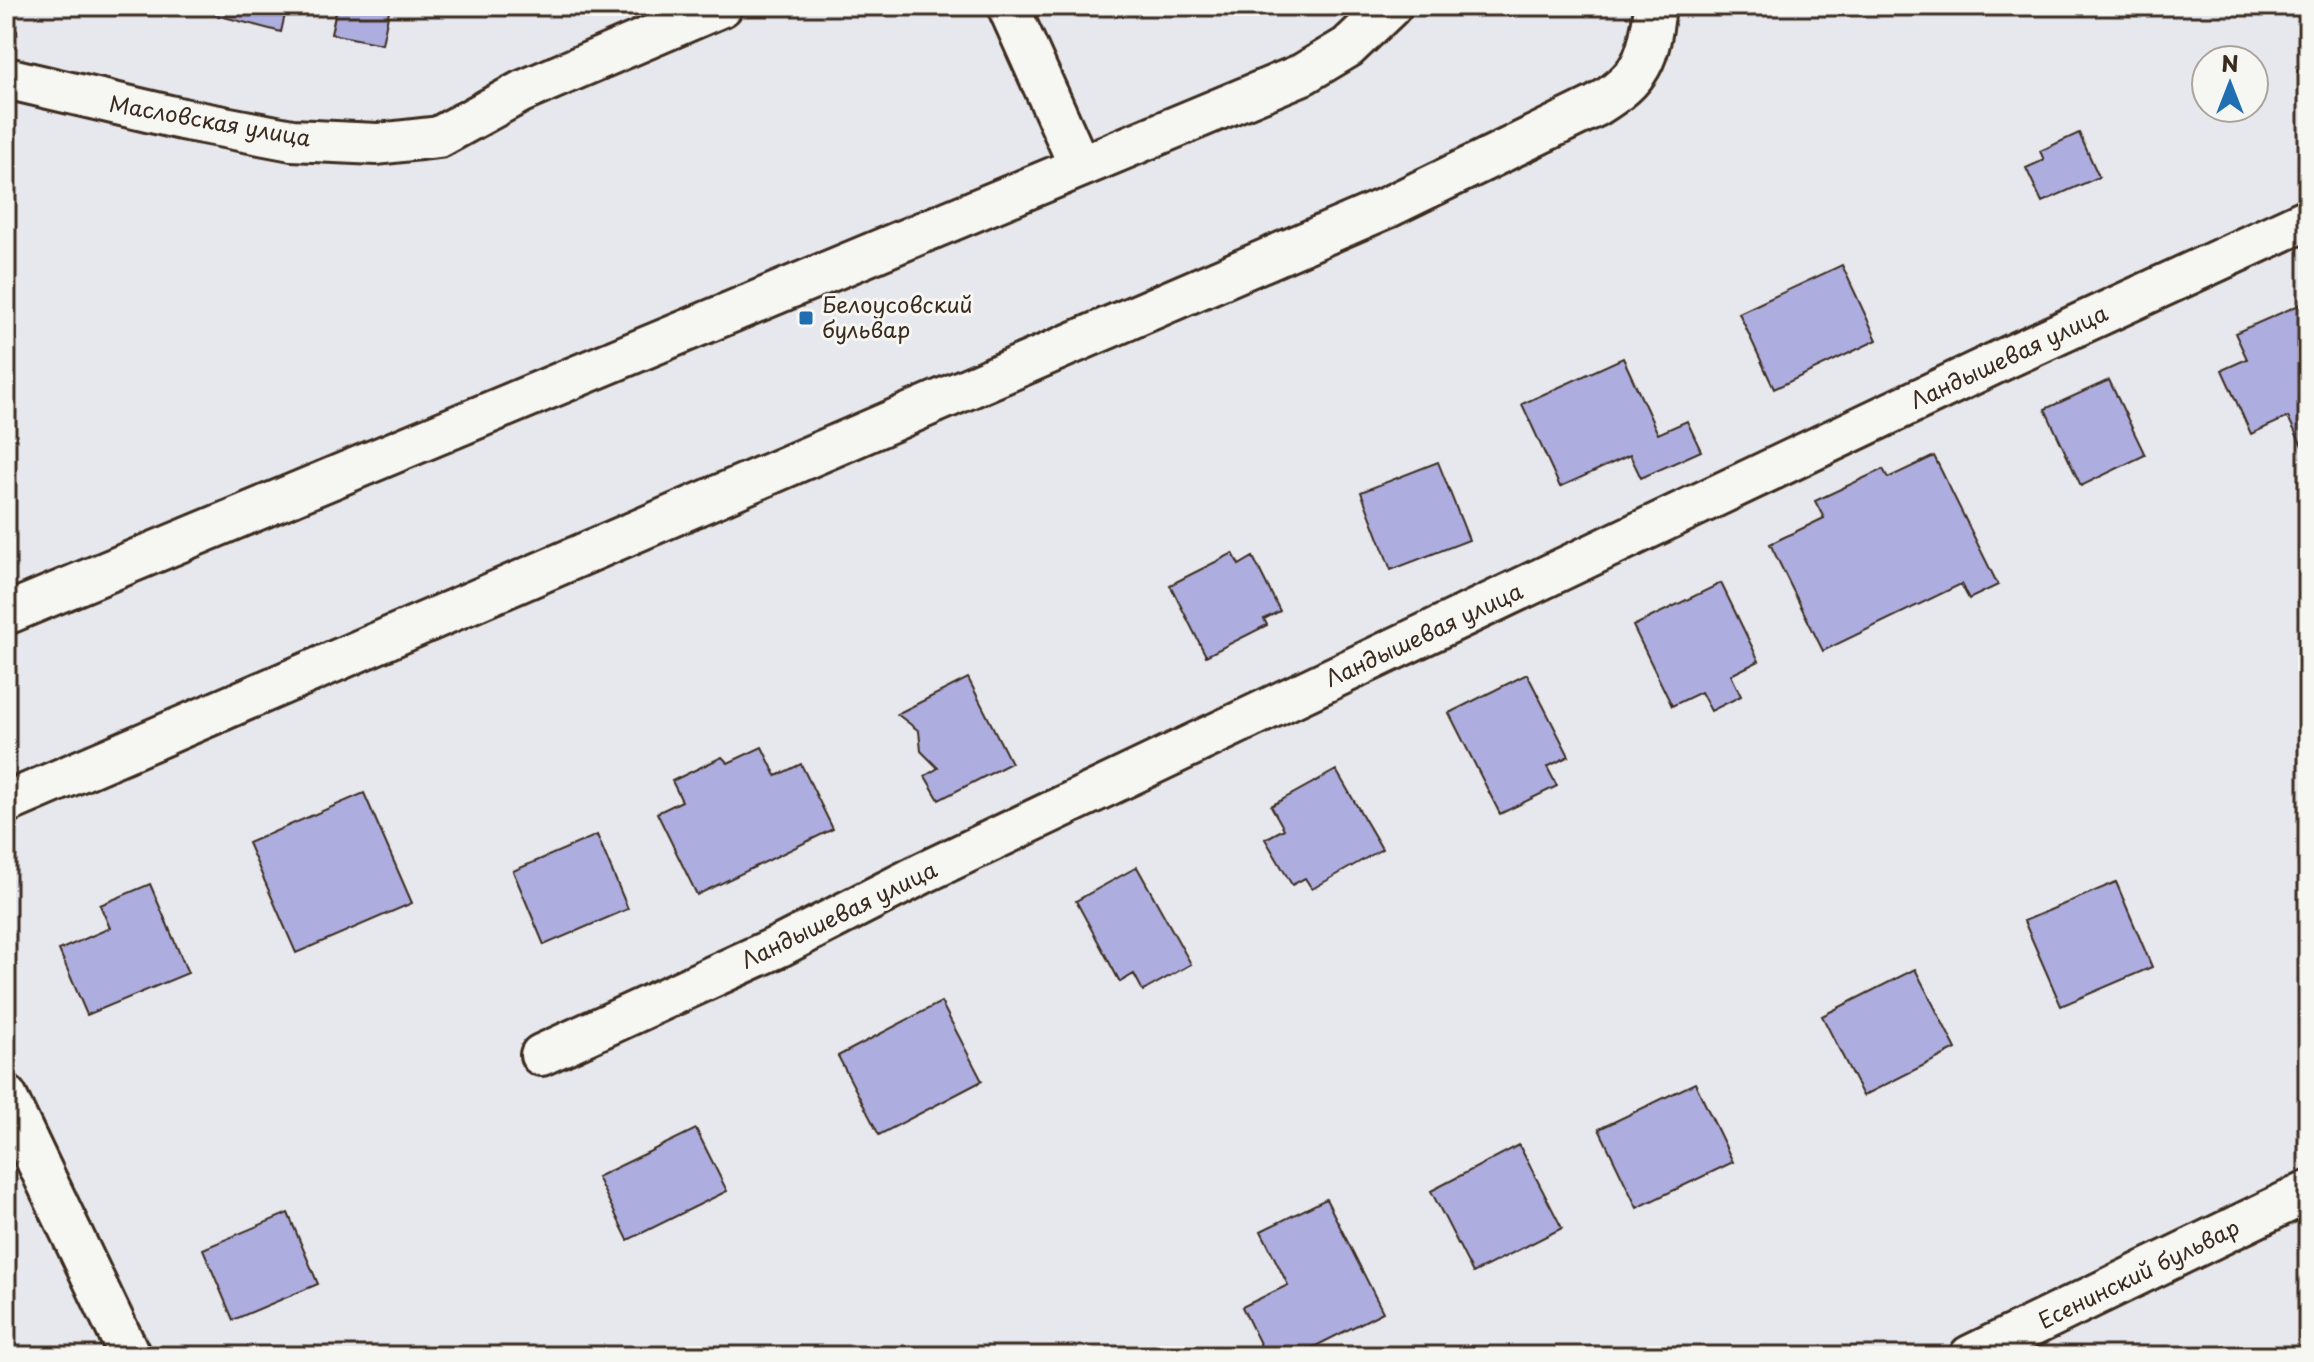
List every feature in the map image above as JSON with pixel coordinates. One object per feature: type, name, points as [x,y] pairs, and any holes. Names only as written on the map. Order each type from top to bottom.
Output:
[{"type":"street","name":"Масловская улица","points":[[6,78],[182,119],[292,140],[377,144],[439,137],[521,92],[722,6]]},
{"type":"street","points":[[1008,6],[1080,167]]},
{"type":"street","points":[[6,614],[1303,74],[1348,47],[1391,6]]},
{"type":"street","points":[[6,803],[1386,208],[1618,92],[1638,74],[1646,57],[1655,6]]},
{"type":"street","name":"Ландышевая улица","points":[[541,1055],[782,945],[923,873],[1977,371],[2308,219]]},
{"type":"street","points":[[6,1096],[130,1356]]},
{"type":"street","name":"Есенинский бульвар","points":[[1970,1356],[2308,1192]]},
{"type":"building","points":[[182,6],[287,6],[281,32]]},
{"type":"building","points":[[337,6],[390,6],[382,44],[331,34]]},
{"type":"building","points":[[2079,133],[2099,177],[2042,202],[2026,168],[2044,160],[2040,151]]},
{"type":"building","points":[[1842,265],[1877,340],[1774,389],[1739,313]]},
{"type":"building","points":[[2308,301],[2308,445],[2303,448],[2288,417],[2251,434],[2222,370],[2247,359],[2235,333]]},
{"type":"building","points":[[1623,358],[1658,434],[1687,421],[1701,451],[1641,478],[1630,455],[1560,487],[1522,404]]},
{"type":"building","points":[[2109,380],[2145,455],[2081,486],[2045,409]]},
{"type":"building","points":[[1934,456],[1998,585],[1969,599],[1961,584],[1823,651],[1770,544],[1824,518],[1815,501],[1883,469],[1888,478]]},
{"type":"building","points":[[1438,462],[1469,540],[1391,570],[1361,492]]},
{"type":"building","points":[[1233,553],[1239,565],[1253,557],[1280,611],[1264,619],[1267,625],[1206,656],[1170,585]]},
{"type":"building","points":[[1721,583],[1759,661],[1731,675],[1741,696],[1711,711],[1701,692],[1672,706],[1633,626]]},
{"type":"building","points":[[1527,674],[1569,756],[1547,767],[1557,786],[1500,814],[1449,713]]},
{"type":"building","points":[[968,678],[1011,763],[939,800],[925,776],[938,768],[921,751],[919,731],[897,714]]},
{"type":"building","points":[[762,747],[776,776],[801,764],[833,829],[697,895],[657,813],[682,801],[672,781],[722,757],[728,763]]},
{"type":"building","points":[[1336,770],[1382,849],[1312,889],[1305,878],[1292,885],[1265,839],[1284,829],[1271,806]]},
{"type":"building","points":[[364,793],[412,903],[296,953],[248,843]]},
{"type":"building","points":[[597,835],[628,909],[544,945],[513,871]]},
{"type":"building","points":[[1137,867],[1191,964],[1143,991],[1134,974],[1120,982],[1076,901]]},
{"type":"building","points":[[2116,882],[2152,967],[2061,1006],[2024,921]]},
{"type":"building","points":[[150,884],[188,973],[87,1015],[59,950],[110,928],[100,905]]},
{"type":"building","points":[[1915,969],[1956,1049],[1863,1096],[1822,1016]]},
{"type":"building","points":[[941,1002],[982,1081],[879,1135],[838,1056]]},
{"type":"building","points":[[1695,1083],[1733,1162],[1637,1208],[1599,1129]]},
{"type":"building","points":[[696,1129],[727,1191],[628,1240],[597,1177]]},
{"type":"building","points":[[1519,1145],[1562,1228],[1473,1273],[1431,1191]]},
{"type":"building","points":[[1326,1199],[1383,1312],[1296,1356],[1266,1356],[1242,1307],[1288,1285],[1261,1231]]},
{"type":"building","points":[[288,1213],[318,1284],[233,1320],[203,1249]]},
{"type":"building","points":[[2241,1347],[2245,1356],[2222,1356]]},
{"type":"place","name":"Белоусовский бульвар","points":[[806,318]]}]
